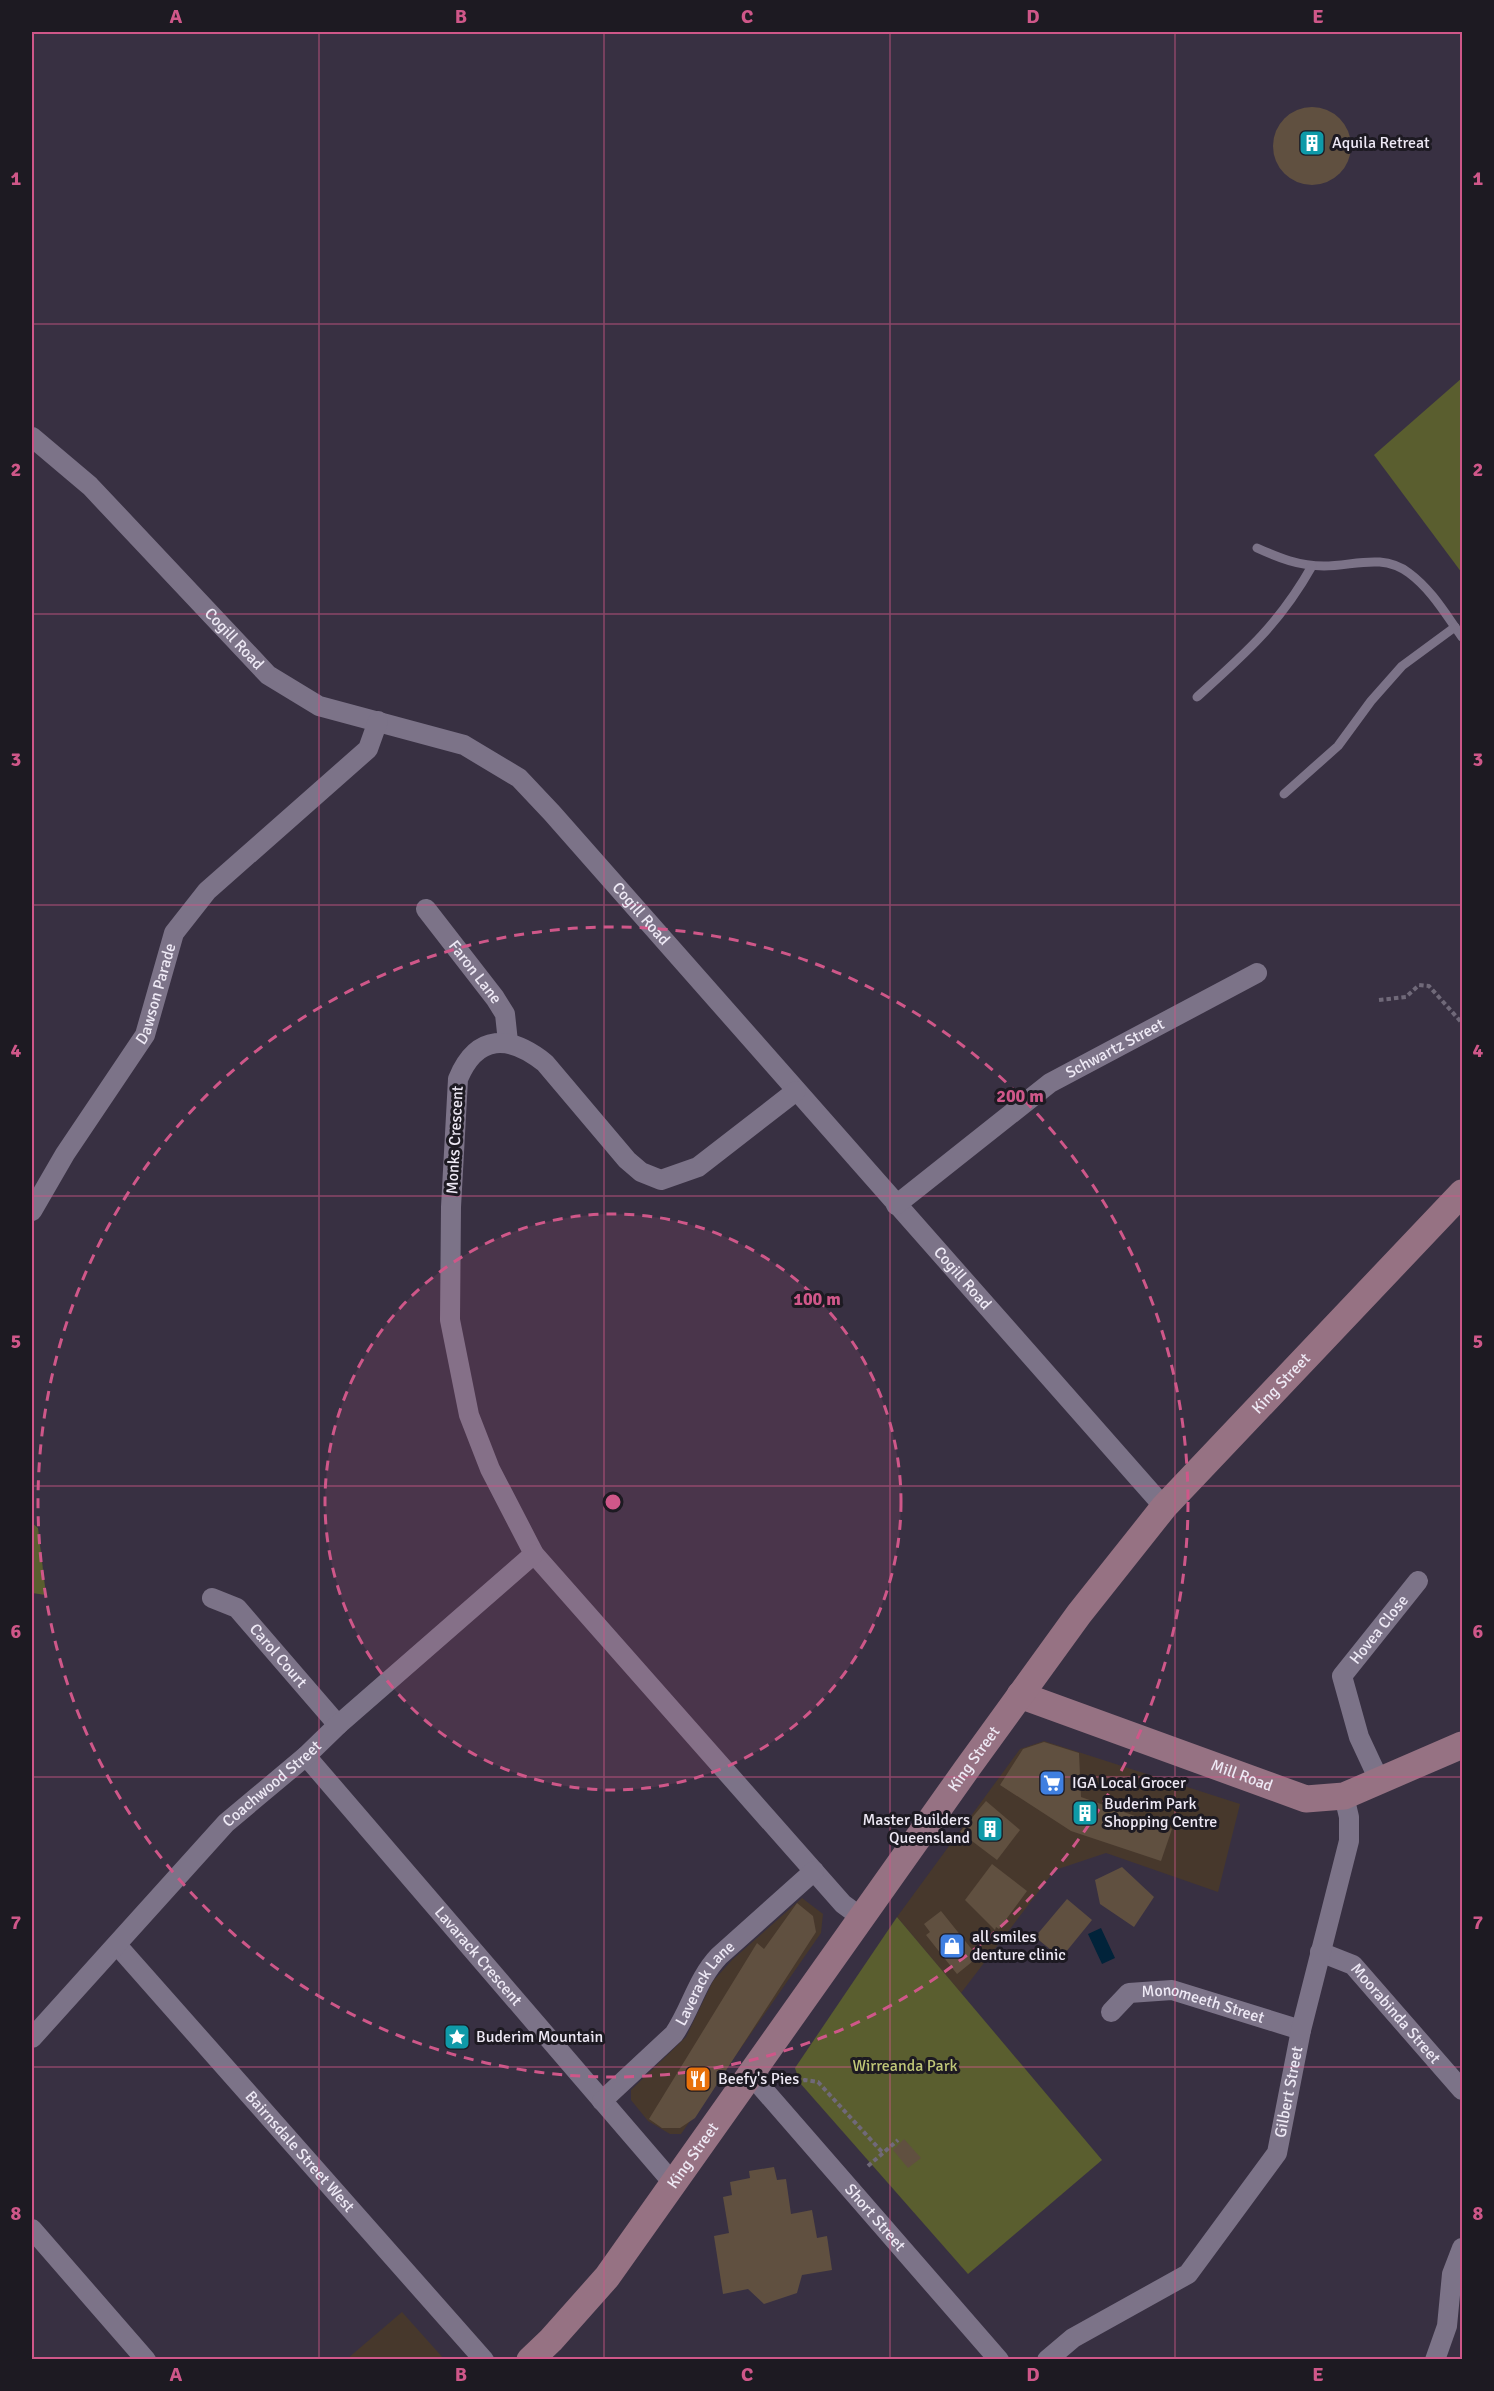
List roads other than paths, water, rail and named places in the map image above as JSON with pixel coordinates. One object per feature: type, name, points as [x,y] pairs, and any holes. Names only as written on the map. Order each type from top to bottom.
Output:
[{"type":"main road","name":"King Street","points":[[530,2360],[607,2277],[1020,1695],[1079,1614],[1164,1507],[1462,1193]]},
{"type":"main road","name":"Mill Road","points":[[1020,1695],[1306,1798],[1344,1796],[1462,1745]]},
{"type":"street","name":"Cogill Road","points":[[32,438],[90,486],[268,675],[319,706],[464,745],[519,778],[1164,1507]]},
{"type":"street","name":"Dawson Parade","points":[[32,1211],[65,1154],[145,1035],[174,933],[207,891],[368,749],[378,721]]},
{"type":"street","name":"Faron Lane","points":[[426,909],[505,1014],[508,1042]]},
{"type":"street","name":"Schwartz Street","points":[[897,1204],[1050,1083],[1257,973]]},
{"type":"street","points":[[508,1042],[529,1050],[545,1063],[627,1160],[641,1172],[661,1180],[698,1167],[796,1091]]},
{"type":"street","name":"Monks Crescent","points":[[508,1042],[487,1045],[474,1053],[465,1063],[459,1079],[451,1207],[450,1320],[469,1415],[490,1469],[534,1554]]},
{"type":"street","points":[[534,1554],[843,1904],[862,1918]]},
{"type":"street","name":"Coachwood Street","points":[[32,2038],[226,1823],[306,1756],[338,1725],[534,1554]]},
{"type":"street","name":"Hovea Close","points":[[1379,1780],[1359,1737],[1342,1676],[1418,1581]]},
{"type":"street","name":"Carol Court","points":[[212,1598],[237,1608],[338,1725]]},
{"type":"street","name":"Lavarack Crescent","points":[[306,1756],[673,2183]]},
{"type":"street","name":"Gilbert Street","points":[[1047,2360],[1073,2338],[1188,2274],[1277,2153],[1301,2030],[1349,1841],[1349,1817],[1344,1796]]},
{"type":"street","name":"Laverack Lane","points":[[602,2101],[674,2034],[682,2022],[696,1989],[713,1962],[814,1871]]},
{"type":"street","name":"Bairnsdale Street West","points":[[117,1945],[484,2360]]},
{"type":"street","name":"Moorabinda Street","points":[[1320,1952],[1353,1965],[1462,2090]]},
{"type":"street","name":"Monomeeth Street","points":[[1111,2012],[1129,1993],[1172,1990],[1301,2030]]},
{"type":"street","name":"Short Street","points":[[751,2075],[999,2360]]},
{"type":"street","points":[[32,2229],[146,2360]]},
{"type":"street","points":[[1435,2360],[1455,2328],[1452,2274],[1462,2248]]},
{"type":"lane","points":[[1257,549],[1285,560],[1312,566],[1376,561],[1399,567],[1427,589],[1462,637]]},
{"type":"lane","points":[[1197,697],[1268,631],[1287,607],[1312,566]]},
{"type":"lane","points":[[1284,794],[1338,746],[1402,666],[1455,627]]},
{"type":"water","points":[[1101,1928],[1115,1958],[1102,1964],[1088,1934]]},
{"type":"place","name":"Aquila Retreat","points":[[1312,143]]},
{"type":"place","name":"IGA Local Grocer","points":[[1052,1783]]},
{"type":"place","name":"Buderim Park Shopping Centre","points":[[1085,1813]]},
{"type":"place","name":"Master Builders Queensland","points":[[990,1829]]},
{"type":"place","name":"all smiles denture clinic","points":[[952,1946]]},
{"type":"place","name":"Buderim Mountain","points":[[457,2037]]},
{"type":"place","name":"Beefy's Pies","points":[[698,2079]]},
{"type":"park label","name":"Wirreanda Park","points":[[905,2066]]}]
